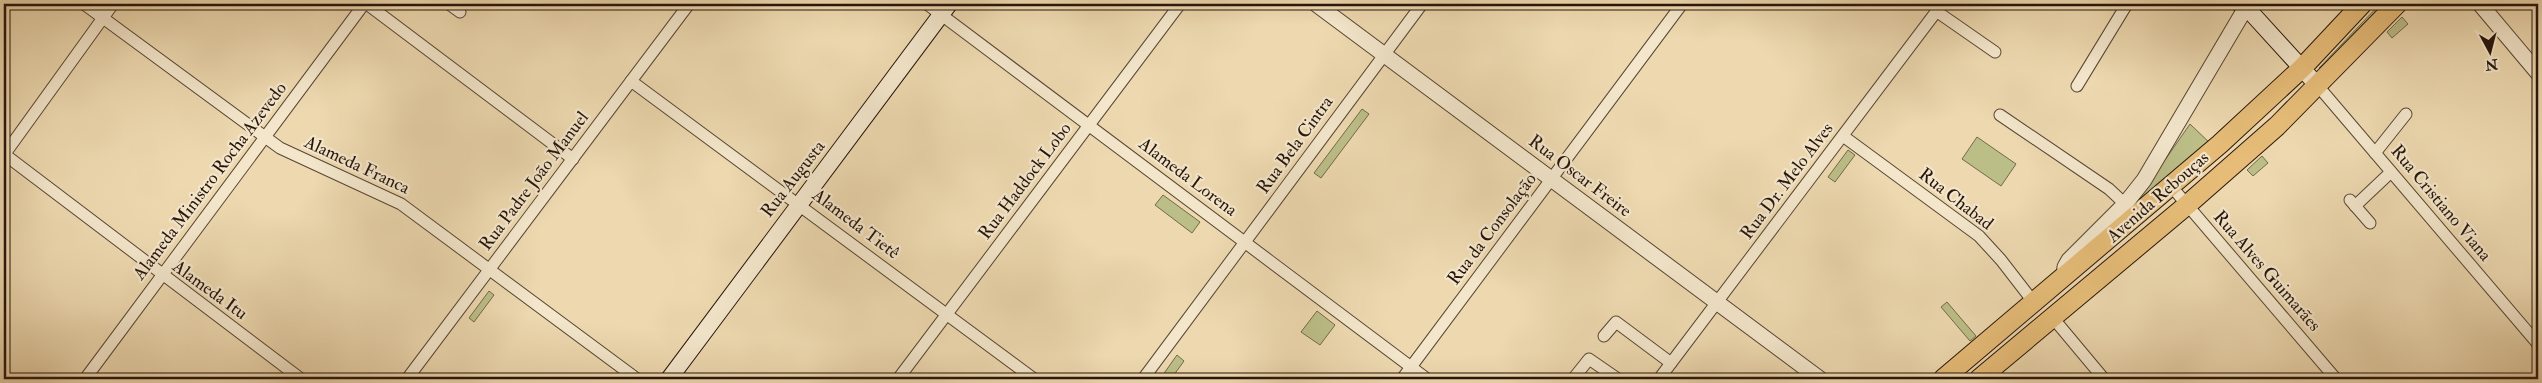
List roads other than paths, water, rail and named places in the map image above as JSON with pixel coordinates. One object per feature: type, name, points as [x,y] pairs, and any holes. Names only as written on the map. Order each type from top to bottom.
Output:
[{"type":"main road","name":"Avenida Rebouças","points":[[1943,379],[2034,304],[2171,186],[2302,68],[2362,4]]},
{"type":"main road","name":"Avenida Rebouças","points":[[1979,379],[2277,126],[2397,4]]},
{"type":"main road","points":[[2245,5],[2318,86]]},
{"type":"main road","name":"Rua Augusta","points":[[669,379],[945,9]]},
{"type":"street","name":"Alameda Franca","points":[[84,4],[280,148],[401,204],[637,379]]},
{"type":"street","points":[[4,154],[113,4]]},
{"type":"street","points":[[365,4],[573,159]]},
{"type":"street","name":"Alameda Ministro Rocha Azevedo","points":[[86,379],[264,137],[365,4]]},
{"type":"street","points":[[449,4],[460,12]]},
{"type":"street","name":"Rua Padre João Manuel","points":[[407,379],[689,4]]},
{"type":"street","name":"Alameda Lorena","points":[[927,4],[945,9],[1088,125],[1427,379]]},
{"type":"street","name":"Rua Haddock Lobo","points":[[898,379],[1180,4]]},
{"type":"street","name":"Rua Oscar Freire","points":[[1316,4],[1820,379]]},
{"type":"street","name":"Rua Bela Cintra","points":[[1143,379],[1422,4]]},
{"type":"street","name":"Rua da Consolação","points":[[1402,379],[1682,4]]},
{"type":"street","points":[[2078,86],[2128,4]]},
{"type":"street","points":[[2480,4],[2538,73]]},
{"type":"street","points":[[2064,278],[2065,267],[2069,260],[2125,204],[2144,180],[2178,125],[2245,5]]},
{"type":"street","points":[[1939,7],[1995,52]]},
{"type":"street","name":"Rua Dr. Melo Alves","points":[[1658,379],[1718,304],[1939,7]]},
{"type":"street","name":"Alameda Tietê","points":[[632,80],[1034,379]]},
{"type":"street","name":"Rua Cristiano Viana","points":[[2318,86],[2538,344]]},
{"type":"street","points":[[2375,153],[2406,114]]},
{"type":"street","points":[[2000,115],[2109,189],[2125,204]]},
{"type":"street","name":"Rua Chabad","points":[[1843,136],[1979,236],[2001,260],[2034,304]]},
{"type":"street","name":"Alameda Itu","points":[[4,154],[162,276],[301,379]]},
{"type":"street","points":[[2370,223],[2352,203],[2391,172]]},
{"type":"street","name":"Rua Alves Guimarães","points":[[2171,186],[2336,379]]},
{"type":"street","points":[[2052,318],[2104,379]]},
{"type":"street","points":[[1604,336],[1616,322],[1671,363]]},
{"type":"street","points":[[1573,379],[1589,359],[1618,379]]}]
